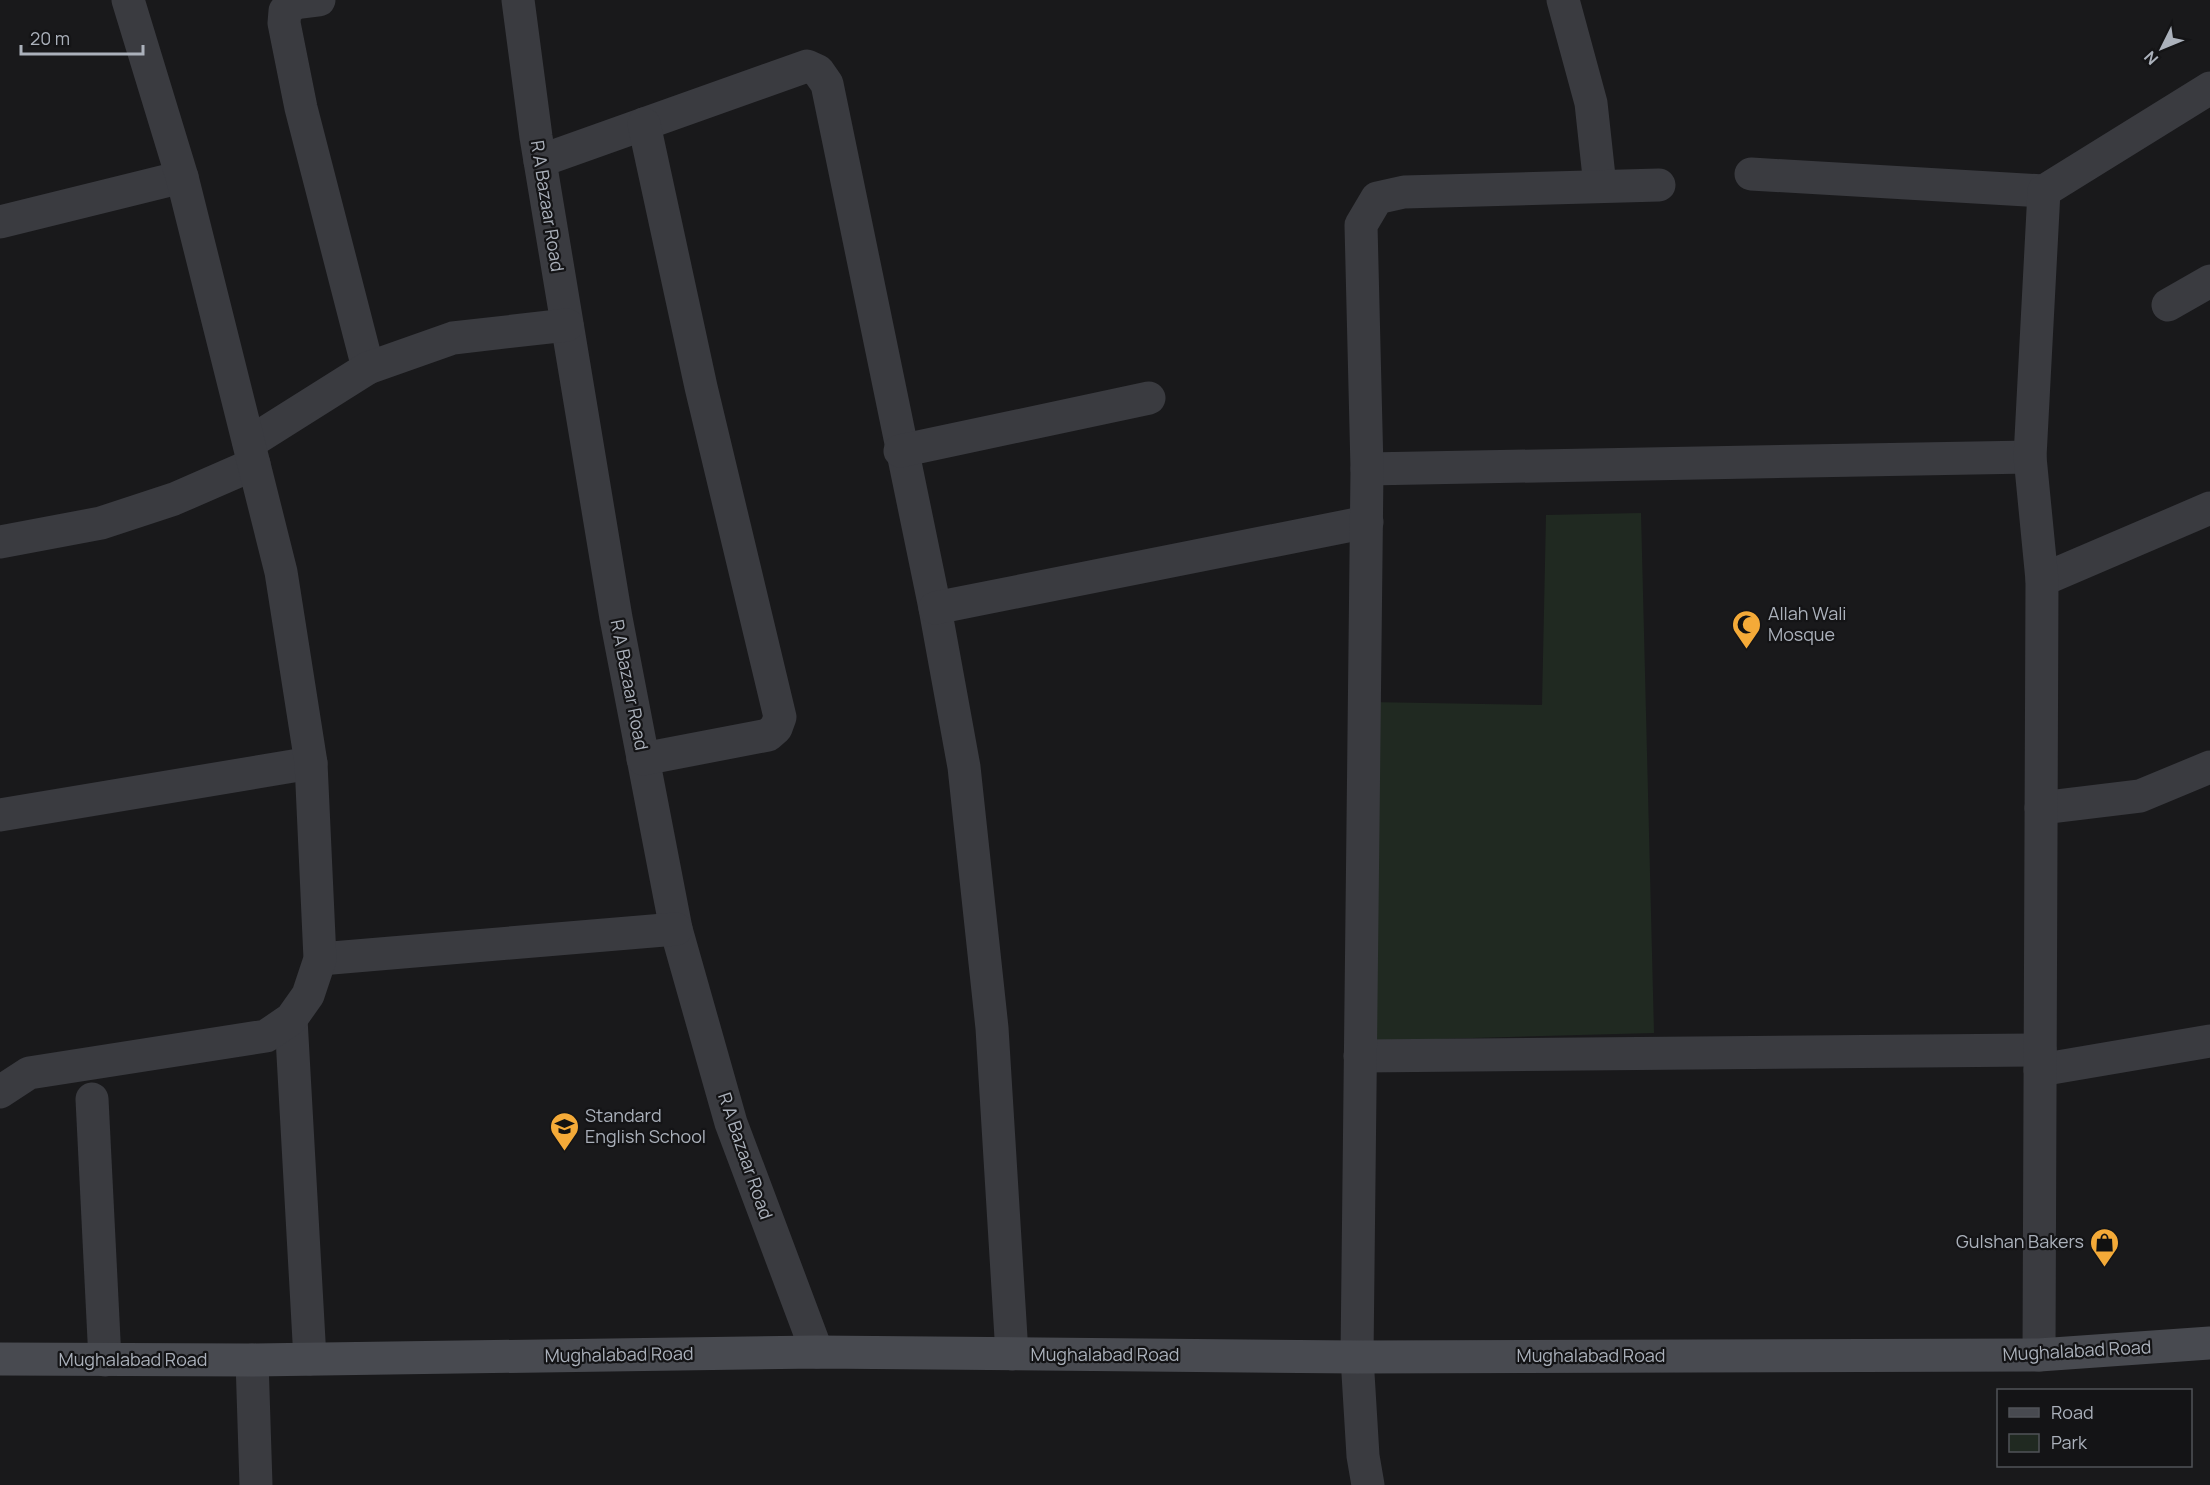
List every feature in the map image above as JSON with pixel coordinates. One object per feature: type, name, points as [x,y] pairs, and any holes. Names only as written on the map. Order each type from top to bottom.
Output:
[{"type":"street","points":[[0,1092],[29,1073],[266,1036],[291,1019],[308,995],[320,959],[311,763],[281,572],[182,177],[129,0]]},
{"type":"street","points":[[313,0],[295,3],[285,11],[284,23],[301,108],[368,368]]},
{"type":"street","name":"R A Bazaar Road","points":[[518,0],[540,161],[616,618],[676,929],[731,1124],[817,1352]]},
{"type":"street","points":[[1563,0],[1591,103],[1599,186]]},
{"type":"street","points":[[540,161],[807,66],[818,71],[827,84],[900,451],[934,608],[964,767],[992,1028],[1012,1354]]},
{"type":"street","points":[[1751,174],[2044,191],[2210,88]]},
{"type":"street","points":[[643,759],[768,735],[776,728],[780,717],[700,387],[644,124]]},
{"type":"street","points":[[0,222],[182,177]]},
{"type":"street","points":[[1368,1485],[1363,1456],[1357,1357],[1367,522],[1361,225],[1377,198],[1404,192],[1659,185]]},
{"type":"street","points":[[2039,1355],[2042,580],[2030,457],[2044,191]]},
{"type":"street","points":[[2168,305],[2210,281]]},
{"type":"street","points":[[0,542],[101,523],[174,498],[251,453],[368,368],[453,338],[567,325]]},
{"type":"street","points":[[900,451],[1149,398]]},
{"type":"street","points":[[1367,469],[2030,457]]},
{"type":"street","points":[[2042,580],[2210,508]]},
{"type":"street","points":[[934,608],[1367,522]]},
{"type":"street","points":[[0,815],[311,763]]},
{"type":"street","points":[[2041,808],[2140,796],[2210,767]]},
{"type":"street","points":[[320,959],[676,929]]},
{"type":"street","points":[[291,1019],[310,1359]]},
{"type":"street","points":[[1360,1056],[2040,1060],[2210,1041]]},
{"type":"street","points":[[93,1099],[105,1360]]},
{"type":"street","name":"Mughalabad Road","points":[[0,1359],[252,1360],[817,1352],[1357,1357],[2039,1355],[2210,1343]]},
{"type":"street","points":[[252,1360],[256,1485]]},
{"type":"green space","points":[[1641,513],[1654,1033],[1367,1041],[1369,702],[1542,705],[1546,515]]},
{"type":"place","name":"Allah Wali Mosque","points":[[1747,650]]},
{"type":"place","name":"Standard English School","points":[[564,1152]]},
{"type":"place","name":"Gulshan Bakers","points":[[2105,1268]]}]
